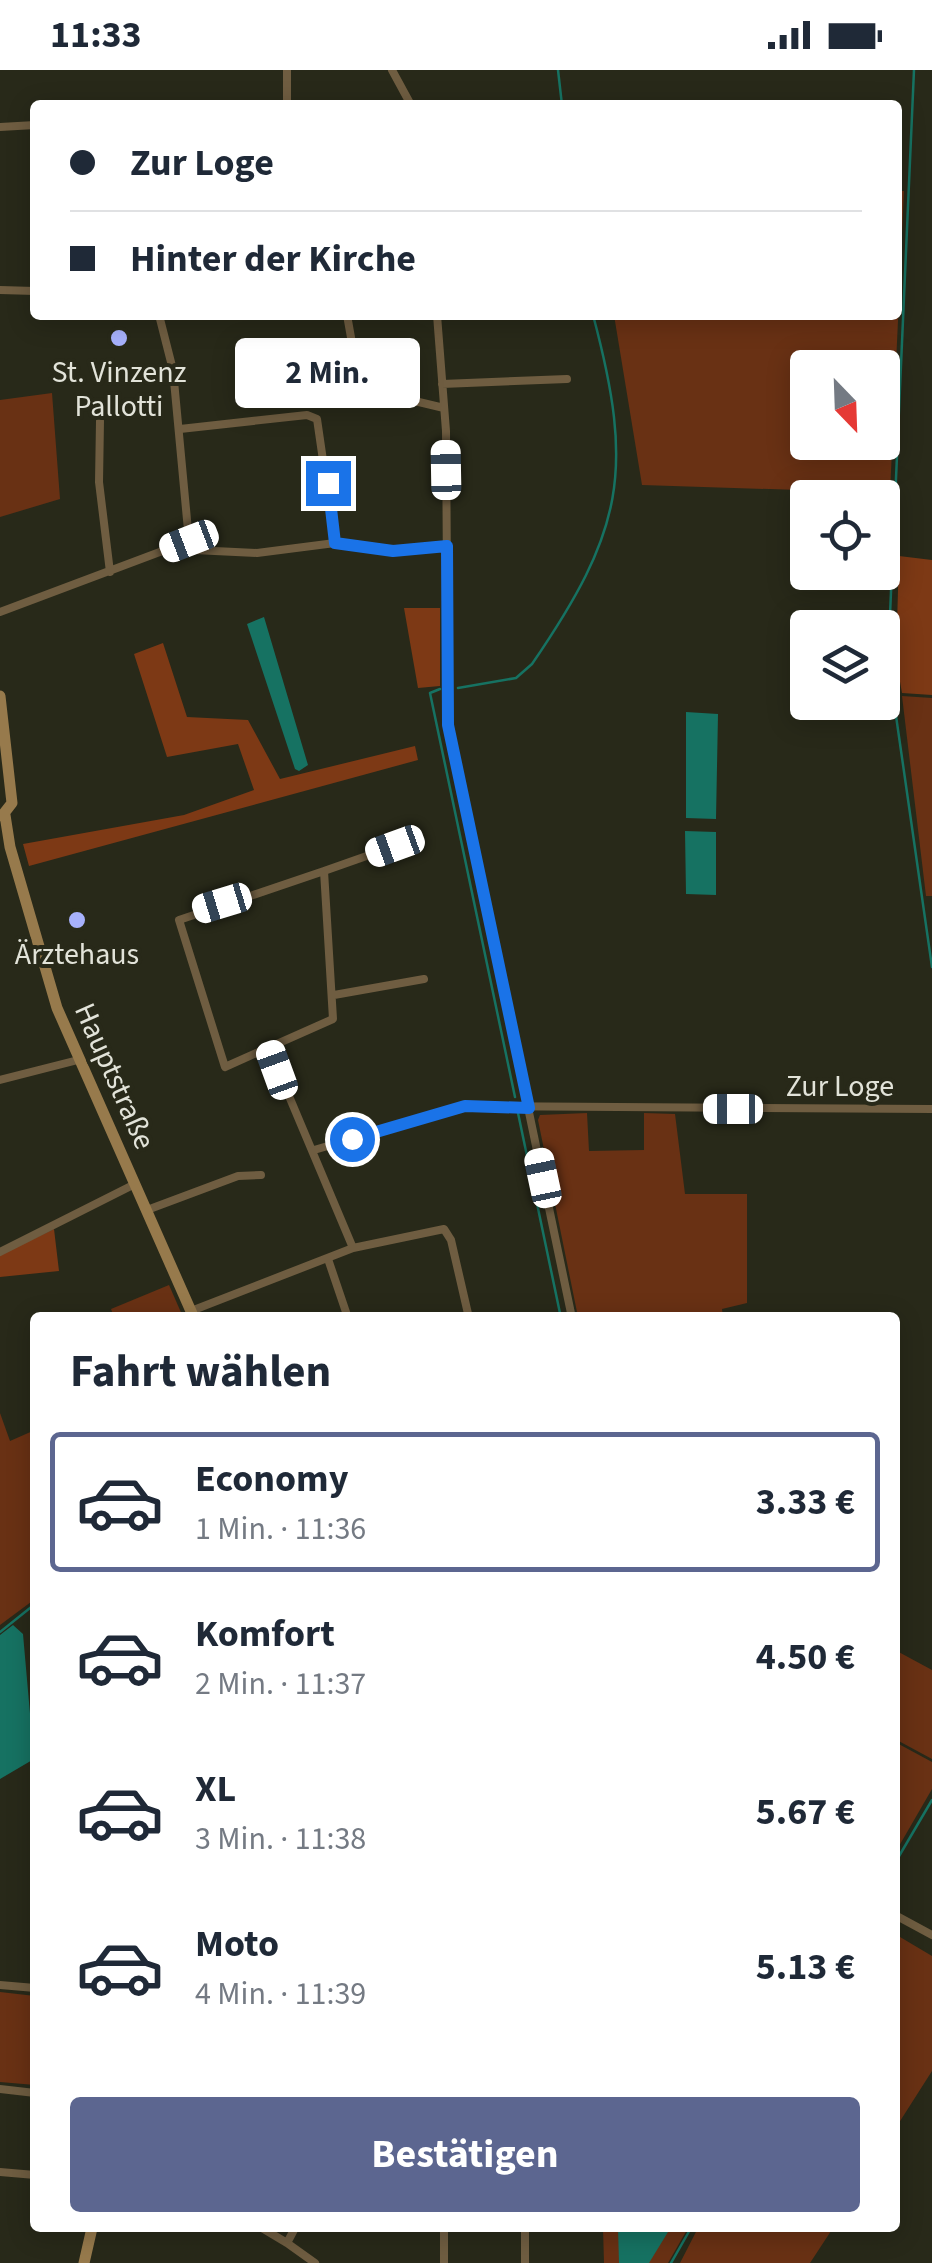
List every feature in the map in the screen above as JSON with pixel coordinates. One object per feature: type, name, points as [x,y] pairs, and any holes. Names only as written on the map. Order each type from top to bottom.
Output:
[{"type":"main road","points":[[0,696],[6,759],[4,788]]},
{"type":"main road","points":[[0,776],[6,759]]},
{"type":"main road","name":"Hauptstraße","points":[[4,788],[12,802],[2,816],[48,979],[78,1060],[192,1312]]},
{"type":"main road","name":"Hauptstraße","points":[[0,829],[10,847]]},
{"type":"main road","points":[[84,2263],[91,2232]]},
{"type":"street","points":[[287,70],[288,100]]},
{"type":"street","points":[[392,70],[408,100]]},
{"type":"street","points":[[0,127],[30,125]]},
{"type":"street","points":[[0,290],[30,291]]},
{"type":"street","points":[[160,320],[173,370],[189,541],[194,550],[228,554],[335,543],[393,551],[447,546]]},
{"type":"street","points":[[348,320],[356,382],[370,392],[444,408]]},
{"type":"street","points":[[436,320],[444,408],[448,725],[571,1312]]},
{"type":"street","points":[[442,384],[568,379]]},
{"type":"street","points":[[180,430],[307,415],[317,419],[335,543]]},
{"type":"street","points":[[100,422],[98,482],[110,572]]},
{"type":"street","points":[[0,612],[189,541]]},
{"type":"street","points":[[324,871],[334,996],[328,1024],[224,1067],[179,920],[395,846]]},
{"type":"street","points":[[334,996],[424,979]]},
{"type":"street","points":[[270,1050],[353,1248]]},
{"type":"street","points":[[0,1080],[78,1060]]},
{"type":"street","name":"Zur Loge","points":[[314,1150],[465,1106],[932,1109]]},
{"type":"street","points":[[147,1210],[238,1176],[261,1175]]},
{"type":"street","points":[[0,1252],[136,1184]]},
{"type":"street","points":[[198,1312],[353,1248],[444,1229],[451,1240],[468,1312]]},
{"type":"street","points":[[328,1258],[346,1312]]},
{"type":"street","points":[[900,1918],[932,1935]]},
{"type":"street","points":[[0,1985],[30,1988]]},
{"type":"street","points":[[0,2090],[30,2093]]},
{"type":"street","points":[[0,2172],[30,2174]]},
{"type":"street","points":[[268,2232],[315,2263]]},
{"type":"street","points":[[286,2243],[293,2232]]},
{"type":"street","points":[[444,2232],[444,2263]]},
{"type":"street","points":[[524,2263],[525,2232]]},
{"type":"shaded area","points":[[615,320],[898,320],[897,350],[790,350],[790,460],[892,460],[891,480],[790,480],[790,490],[642,485]]},
{"type":"shaded area","points":[[52,393],[60,499],[0,517],[0,400]]},
{"type":"shaded area","points":[[900,556],[932,560],[932,695],[902,693],[897,610]]},
{"type":"shaded area","points":[[404,608],[440,608],[440,686],[418,688]]},
{"type":"shaded area","points":[[163,643],[187,717],[248,720],[280,779],[415,746],[418,760],[29,866],[23,844],[184,815],[254,790],[238,744],[167,757],[134,654]]},
{"type":"shaded area","points":[[902,696],[932,698],[932,896],[926,896]]},
{"type":"shaded area","points":[[587,1113],[589,1151],[644,1150],[644,1113],[675,1114],[685,1194],[747,1194],[747,1303],[722,1312],[577,1312],[540,1115]]},
{"type":"shaded area","points":[[54,1229],[59,1271],[0,1277],[0,1255]]},
{"type":"shaded area","points":[[169,1285],[181,1312],[112,1312],[111,1309]]},
{"type":"shaded area","points":[[0,1413],[10,1441],[30,1432],[30,1603],[0,1625]]},
{"type":"shaded area","points":[[900,1653],[932,1670],[932,1759],[900,1742]]},
{"type":"shaded area","points":[[900,1745],[932,1762],[932,1789],[900,1844]]},
{"type":"shaded area","points":[[900,1937],[932,1956],[932,2071],[900,2121]]},
{"type":"shaded area","points":[[0,1992],[30,1995],[30,2085],[0,2082]]},
{"type":"shaded area","points":[[603,2232],[686,2232],[668,2263],[604,2263]]},
{"type":"shaded area","points":[[696,2232],[830,2232],[810,2263],[680,2263]]},
{"type":"water","points":[[264,617],[308,765],[299,771],[295,769],[247,624]]},
{"type":"water","points":[[686,712],[718,714],[716,819],[686,818]]},
{"type":"water","points":[[685,831],[716,832],[716,895],[686,894]]},
{"type":"water","points":[[13,1625],[23,1634],[30,1761],[0,1779],[0,1635]]},
{"type":"water","points":[[618,2232],[668,2232],[649,2263],[619,2263]]},
{"type":"waterway","points":[[558,70],[561,100]]},
{"type":"waterway","points":[[914,70],[888,660],[932,967]]},
{"type":"waterway","points":[[458,688],[516,678],[532,664],[586,575],[602,537],[616,459],[614,417],[594,320]]},
{"type":"waterway","points":[[440,689],[430,693],[515,1097]]},
{"type":"waterway","points":[[518,1113],[560,1312]]},
{"type":"waterway","points":[[0,1632],[30,1608]]},
{"type":"waterway","points":[[900,1854],[932,1800]]},
{"type":"waterway","points":[[671,2263],[689,2232]]},
{"type":"place","name":"St. Vinzenz Pallotti","points":[[119,338]]},
{"type":"place","name":"Ärztehaus","points":[[77,920]]},
{"type":"route","points":[[328,483],[335,543],[393,551],[447,546],[448,725],[529,1108],[465,1106],[352,1139]]}]
